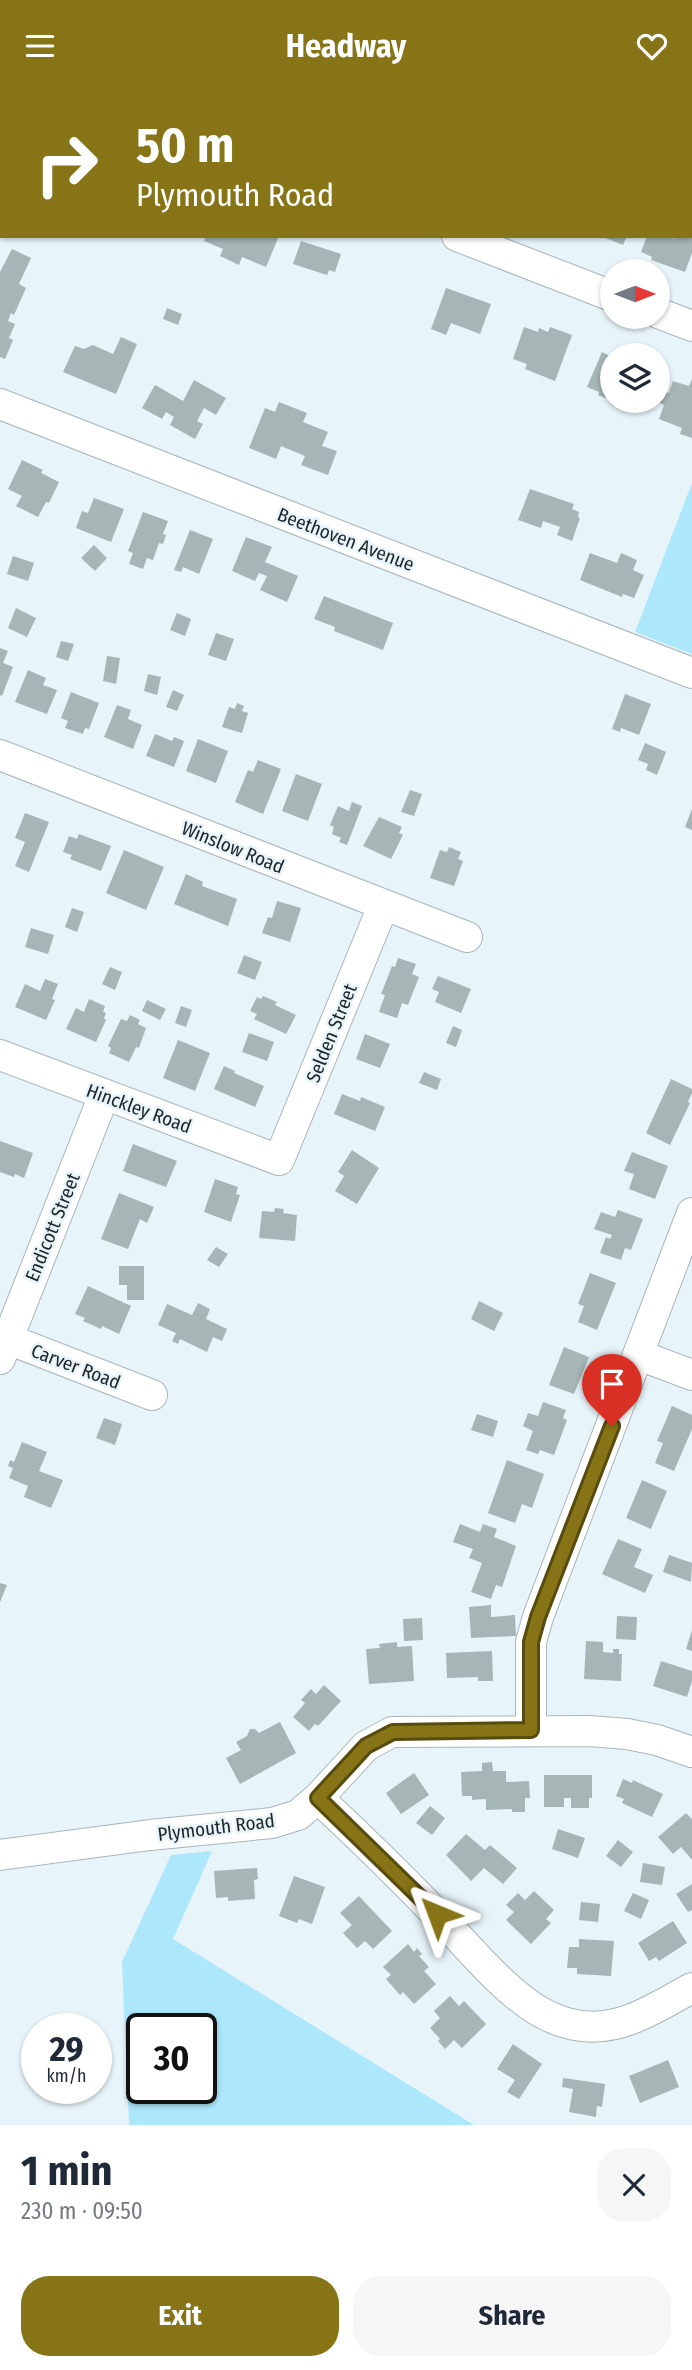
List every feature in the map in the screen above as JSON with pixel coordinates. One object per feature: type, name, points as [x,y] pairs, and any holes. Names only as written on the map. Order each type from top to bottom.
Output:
[{"type":"street","points":[[462,238],[600,291]]},
{"type":"street","points":[[670,318],[692,326]]},
{"type":"street","name":"Beethoven Avenue","points":[[0,404],[692,673]]},
{"type":"street","name":"Winslow Road","points":[[0,755],[467,937]]},
{"type":"street","name":"Selden Street","points":[[279,1160],[383,906]]},
{"type":"street","name":"Hinckley Road","points":[[0,1055],[279,1160]]},
{"type":"street","name":"Endicott Street","points":[[3,1345],[104,1095]]},
{"type":"street","points":[[531,1730],[531,1642],[538,1617],[692,1213]]},
{"type":"street","name":"Carver Road","points":[[3,1345],[152,1395]]},
{"type":"street","points":[[639,1355],[692,1375]]},
{"type":"street","name":"Plymouth Road","points":[[0,1855],[149,1835],[272,1823],[298,1815],[318,1798],[366,1746],[393,1732],[531,1730],[627,1734],[657,1740],[692,1752]]},
{"type":"street","points":[[318,1798],[381,1857],[509,1988],[538,2010],[559,2020],[582,2026],[608,2026],[630,2020],[692,1988]]},
{"type":"shaded area","points":[[692,483],[692,654],[635,632]]},
{"type":"shaded area","points":[[212,1851],[173,1939],[474,2125],[129,2125],[128,2104],[217,2104],[217,2013],[126,2013],[126,2055],[122,1962],[171,1855]]},
{"type":"building","points":[[205,238],[278,238],[266,267],[242,257],[239,265],[220,256],[223,249],[204,241]]},
{"type":"building","points":[[605,238],[626,238],[623,245]]},
{"type":"building","points":[[646,238],[692,238],[692,253],[685,272],[670,267],[670,259],[651,259],[641,252]]},
{"type":"building","points":[[301,241],[341,254],[335,272],[329,270],[327,275],[293,264]]},
{"type":"building","points":[[12,249],[31,258],[19,284],[26,288],[14,315],[11,313],[8,321],[15,324],[9,338],[13,340],[5,359],[0,357],[0,272]]},
{"type":"building","points":[[446,288],[491,304],[480,334],[451,323],[446,335],[431,329]]},
{"type":"building","points":[[167,308],[182,314],[178,325],[163,319]]},
{"type":"building","points":[[524,327],[548,332],[550,327],[572,335],[555,381],[525,369],[527,364],[513,359]]},
{"type":"building","points":[[121,337],[137,344],[116,394],[63,372],[75,346],[84,349],[93,345],[113,354]]},
{"type":"building","points":[[600,357],[600,396],[599,392],[587,387]]},
{"type":"building","points":[[692,379],[692,438],[680,434],[682,428],[659,419],[661,413],[670,413],[670,390],[673,381],[689,386]]},
{"type":"building","points":[[194,380],[226,398],[216,415],[204,408],[197,421],[203,424],[195,439],[170,425],[174,417],[166,412],[162,419],[142,408],[155,385],[183,401]]},
{"type":"building","points":[[279,402],[307,413],[303,422],[328,432],[322,446],[337,451],[328,475],[301,465],[305,456],[281,446],[276,459],[249,448],[265,408],[275,412]]},
{"type":"building","points":[[22,460],[43,470],[41,473],[59,482],[49,503],[46,502],[38,517],[16,506],[22,496],[8,489]]},
{"type":"building","points":[[530,489],[574,504],[572,509],[579,512],[580,518],[572,541],[557,535],[560,527],[543,521],[541,528],[518,520]]},
{"type":"building","points":[[94,498],[124,509],[111,542],[76,528],[82,511],[88,513]]},
{"type":"building","points":[[143,512],[168,521],[163,534],[166,535],[163,544],[159,543],[153,560],[147,558],[143,569],[129,564],[133,553],[128,551]]},
{"type":"building","points":[[190,530],[213,539],[199,574],[183,567],[181,572],[174,570]]},
{"type":"building","points":[[246,537],[272,547],[265,562],[298,576],[287,602],[260,590],[267,576],[259,573],[255,581],[232,571]]},
{"type":"building","points":[[94,545],[107,558],[95,571],[81,558]]},
{"type":"building","points":[[590,553],[617,563],[621,553],[637,560],[633,570],[644,575],[634,598],[623,594],[622,597],[580,580]]},
{"type":"building","points":[[13,556],[34,563],[28,581],[7,574]]},
{"type":"building","points":[[324,596],[393,623],[383,650],[334,631],[335,627],[314,619]]},
{"type":"building","points":[[16,608],[36,618],[27,637],[8,628]]},
{"type":"building","points":[[177,613],[191,619],[185,636],[170,630]]},
{"type":"building","points":[[216,633],[234,639],[226,661],[208,655]]},
{"type":"building","points":[[61,641],[74,644],[68,661],[56,657]]},
{"type":"building","points":[[0,648],[8,651],[3,663],[13,667],[2,696],[0,695]]},
{"type":"building","points":[[107,656],[120,658],[116,684],[103,681]]},
{"type":"building","points":[[28,670],[46,678],[43,685],[57,690],[47,714],[15,702]]},
{"type":"building","points":[[148,674],[161,677],[157,695],[144,691]]},
{"type":"building","points":[[173,690],[184,695],[177,711],[166,707]]},
{"type":"building","points":[[71,692],[99,703],[89,729],[85,728],[83,734],[65,728],[68,721],[61,718]]},
{"type":"building","points":[[625,694],[651,704],[639,735],[621,728],[620,732],[612,729]]},
{"type":"building","points":[[237,703],[244,706],[242,711],[248,713],[242,733],[222,727],[229,707],[235,709]]},
{"type":"building","points":[[117,705],[131,710],[128,719],[142,725],[133,749],[104,737]]},
{"type":"building","points":[[155,734],[172,741],[174,737],[184,741],[174,767],[146,756]]},
{"type":"building","points":[[198,739],[228,751],[216,783],[186,771]]},
{"type":"building","points":[[645,743],[666,752],[657,775],[646,770],[648,764],[638,760]]},
{"type":"building","points":[[258,760],[281,769],[263,814],[235,802],[248,770],[253,772]]},
{"type":"building","points":[[296,774],[322,784],[308,821],[282,811]]},
{"type":"building","points":[[410,790],[422,794],[414,816],[401,812]]},
{"type":"building","points":[[352,802],[362,806],[347,845],[339,842],[341,838],[332,834],[334,827],[330,825],[338,806],[349,811]]},
{"type":"building","points":[[692,809],[692,830],[685,827]]},
{"type":"building","points":[[25,813],[49,822],[29,872],[15,866],[25,842],[15,838]]},
{"type":"building","points":[[379,817],[402,827],[399,833],[403,835],[391,859],[363,846]]},
{"type":"building","points":[[79,834],[111,846],[101,871],[70,859],[72,855],[63,852],[69,836],[77,839]]},
{"type":"building","points":[[449,847],[461,852],[458,859],[463,861],[454,886],[430,878],[440,850],[447,852]]},
{"type":"building","points":[[124,850],[164,867],[146,910],[106,893]]},
{"type":"building","points":[[186,874],[203,882],[202,886],[237,899],[228,926],[174,904]]},
{"type":"building","points":[[277,901],[301,908],[290,942],[262,933],[268,917],[272,918]]},
{"type":"building","points":[[72,908],[84,912],[77,932],[65,927]]},
{"type":"building","points":[[31,928],[54,935],[48,954],[25,947]]},
{"type":"building","points":[[244,955],[262,962],[255,980],[237,973]]},
{"type":"building","points":[[398,958],[416,964],[412,974],[419,977],[408,1005],[402,1003],[397,1018],[379,1012],[385,995],[381,994]]},
{"type":"building","points":[[110,967],[122,972],[115,990],[102,984]]},
{"type":"building","points":[[438,976],[471,989],[461,1013],[435,1002],[439,992],[432,989]]},
{"type":"building","points":[[45,979],[58,984],[52,999],[55,1000],[46,1020],[15,1007],[25,984],[40,991]]},
{"type":"building","points":[[263,996],[296,1015],[286,1034],[254,1019],[257,1014],[250,1011],[257,997],[261,999]]},
{"type":"building","points":[[89,999],[105,1006],[103,1012],[106,1013],[106,1020],[96,1042],[66,1029],[76,1008],[84,1012]]},
{"type":"building","points":[[147,1000],[166,1009],[160,1020],[142,1011]]},
{"type":"building","points":[[181,1006],[192,1010],[186,1027],[175,1023]]},
{"type":"building","points":[[130,1015],[140,1020],[138,1024],[146,1028],[139,1048],[136,1047],[129,1062],[109,1053],[111,1048],[108,1046],[121,1019],[127,1021]]},
{"type":"building","points":[[453,1026],[462,1030],[456,1047],[446,1043]]},
{"type":"building","points":[[249,1033],[274,1042],[267,1061],[242,1052]]},
{"type":"building","points":[[365,1034],[390,1044],[380,1068],[356,1059]]},
{"type":"building","points":[[178,1040],[210,1053],[195,1091],[163,1078]]},
{"type":"building","points":[[224,1066],[264,1086],[255,1107],[214,1089]]},
{"type":"building","points":[[424,1072],[441,1079],[437,1090],[419,1083]]},
{"type":"building","points":[[671,1079],[692,1089],[692,1093],[670,1145],[646,1133]]},
{"type":"building","points":[[342,1094],[360,1101],[361,1097],[385,1107],[375,1131],[334,1114]]},
{"type":"building","points":[[0,1141],[33,1153],[24,1178],[0,1172]]},
{"type":"building","points":[[133,1144],[177,1161],[166,1187],[123,1171]]},
{"type":"building","points":[[352,1150],[379,1168],[357,1204],[335,1191],[344,1176],[338,1172]]},
{"type":"building","points":[[632,1152],[668,1166],[655,1199],[629,1189],[634,1174],[624,1171]]},
{"type":"building","points":[[215,1179],[238,1187],[236,1194],[240,1195],[231,1222],[204,1212]]},
{"type":"building","points":[[119,1193],[154,1207],[147,1223],[140,1219],[128,1249],[101,1239]]},
{"type":"building","points":[[275,1208],[284,1209],[283,1213],[297,1215],[295,1241],[259,1238],[262,1211],[274,1212]]},
{"type":"building","points":[[618,1210],[643,1219],[631,1250],[625,1248],[621,1260],[600,1253],[606,1237],[610,1239],[612,1235],[594,1229],[601,1212],[615,1217]]},
{"type":"building","points":[[216,1247],[228,1254],[219,1267],[207,1260]]},
{"type":"building","points":[[119,1266],[144,1266],[144,1300],[127,1300],[127,1285],[119,1285]]},
{"type":"building","points":[[590,1273],[616,1283],[597,1330],[578,1322],[584,1306],[578,1304]]},
{"type":"building","points":[[88,1286],[131,1306],[119,1334],[83,1321],[85,1318],[75,1314]]},
{"type":"building","points":[[479,1301],[503,1313],[494,1331],[471,1319]]},
{"type":"building","points":[[198,1303],[210,1309],[206,1319],[227,1329],[222,1341],[213,1337],[207,1352],[180,1339],[178,1344],[172,1341],[176,1333],[158,1325],[167,1304],[192,1315]]},
{"type":"building","points":[[564,1347],[589,1357],[574,1394],[549,1385]]},
{"type":"building","points":[[543,1402],[566,1410],[563,1418],[567,1420],[554,1455],[540,1450],[538,1454],[526,1450],[533,1431],[523,1426],[528,1413],[538,1416]]},
{"type":"building","points":[[672,1406],[692,1415],[692,1429],[674,1471],[655,1463],[663,1443],[657,1441]]},
{"type":"building","points":[[477,1414],[498,1421],[493,1437],[471,1430]]},
{"type":"building","points":[[104,1418],[122,1424],[115,1445],[96,1438]]},
{"type":"building","points":[[22,1442],[47,1452],[39,1471],[63,1480],[51,1508],[24,1497],[28,1486],[9,1478],[13,1468],[8,1466],[10,1460],[14,1462]]},
{"type":"building","points":[[507,1460],[544,1474],[532,1508],[522,1504],[515,1523],[488,1513]]},
{"type":"building","points":[[642,1480],[667,1491],[651,1529],[626,1518]]},
{"type":"building","points":[[460,1524],[480,1532],[483,1524],[497,1529],[494,1537],[516,1546],[502,1587],[496,1585],[491,1599],[471,1592],[482,1563],[469,1558],[473,1549],[453,1542]]},
{"type":"building","points":[[618,1539],[642,1549],[634,1567],[653,1575],[645,1593],[602,1574]]},
{"type":"building","points":[[669,1555],[692,1563],[691,1582],[663,1572]]},
{"type":"building","points":[[0,1583],[7,1585],[0,1602]]},
{"type":"building","points":[[491,1605],[491,1617],[515,1615],[516,1636],[471,1638],[469,1607]]},
{"type":"building","points":[[617,1616],[637,1617],[636,1640],[616,1639]]},
{"type":"building","points":[[422,1618],[423,1640],[404,1641],[403,1619]]},
{"type":"building","points":[[692,1630],[692,1651],[686,1649]]},
{"type":"building","points":[[586,1641],[603,1642],[603,1652],[613,1653],[613,1649],[619,1649],[619,1654],[622,1654],[621,1681],[584,1679]]},
{"type":"building","points":[[397,1642],[397,1647],[412,1646],[414,1681],[369,1684],[366,1649],[380,1648],[379,1644]]},
{"type":"building","points":[[492,1651],[493,1681],[478,1681],[478,1677],[447,1678],[446,1653]]},
{"type":"building","points":[[661,1661],[692,1671],[687,1697],[653,1686]]},
{"type":"building","points":[[324,1685],[341,1701],[318,1726],[315,1724],[309,1731],[293,1717],[305,1703],[301,1700],[311,1689],[316,1694]]},
{"type":"building","points":[[280,1722],[296,1753],[240,1784],[226,1758],[241,1750],[236,1742],[247,1736],[250,1729],[259,1733]]},
{"type":"building","points":[[492,1762],[493,1771],[506,1771],[506,1782],[529,1781],[530,1798],[525,1798],[525,1812],[512,1812],[512,1809],[486,1810],[486,1799],[472,1800],[472,1796],[462,1796],[461,1772],[482,1771],[482,1763]]},
{"type":"building","points":[[414,1773],[429,1795],[401,1814],[386,1793]]},
{"type":"building","points":[[544,1775],[592,1775],[589,1808],[571,1808],[571,1798],[564,1798],[564,1807],[544,1807]]},
{"type":"building","points":[[623,1779],[632,1783],[633,1780],[663,1794],[652,1817],[622,1803],[624,1799],[616,1796]]},
{"type":"building","points":[[430,1806],[445,1818],[432,1835],[416,1823]]},
{"type":"building","points":[[686,1813],[692,1819],[692,1860],[681,1847],[673,1854],[658,1837]]},
{"type":"building","points":[[558,1829],[585,1838],[578,1858],[552,1849]]},
{"type":"building","points":[[466,1834],[485,1850],[490,1845],[517,1868],[503,1884],[484,1868],[471,1881],[446,1855]]},
{"type":"building","points":[[618,1840],[633,1852],[621,1867],[606,1856]]},
{"type":"building","points":[[643,1863],[665,1867],[662,1885],[640,1882]]},
{"type":"building","points":[[257,1868],[258,1879],[254,1880],[255,1899],[228,1901],[228,1897],[216,1898],[214,1871]]},
{"type":"building","points":[[294,1876],[325,1887],[312,1924],[299,1919],[297,1923],[279,1916]]},
{"type":"building","points":[[692,1884],[692,1910],[688,1912],[676,1894]]},
{"type":"building","points":[[534,1891],[554,1910],[546,1919],[551,1923],[531,1944],[506,1920],[514,1912],[506,1905],[518,1893],[525,1900]]},
{"type":"building","points":[[633,1893],[649,1900],[641,1919],[624,1911]]},
{"type":"building","points":[[359,1896],[392,1931],[373,1949],[365,1941],[357,1948],[343,1933],[352,1925],[340,1913]]},
{"type":"building","points":[[581,1902],[600,1904],[598,1922],[579,1920]]},
{"type":"building","points":[[673,1921],[687,1943],[659,1961],[656,1957],[649,1961],[638,1943]]},
{"type":"building","points":[[579,1939],[614,1941],[611,1976],[577,1974],[577,1968],[567,1968],[569,1947],[579,1947]]},
{"type":"building","points":[[408,1944],[414,1952],[417,1948],[422,1954],[419,1956],[429,1967],[424,1971],[436,1984],[414,2004],[403,1992],[400,1995],[386,1979],[391,1975],[383,1967]]},
{"type":"building","points":[[450,1996],[459,2006],[464,2001],[486,2024],[462,2048],[454,2040],[445,2049],[430,2028],[440,2018],[434,2011]]},
{"type":"building","points":[[513,2044],[542,2064],[519,2099],[507,2092],[515,2080],[497,2069]]},
{"type":"building","points":[[668,2060],[679,2087],[640,2103],[629,2076]]},
{"type":"building","points":[[563,2078],[605,2084],[602,2107],[597,2106],[596,2117],[569,2112],[573,2089],[562,2087]]},
{"type":"route","points":[[437,1914],[318,1798],[366,1746],[393,1732],[531,1730],[531,1642],[538,1617],[612,1426]]}]
